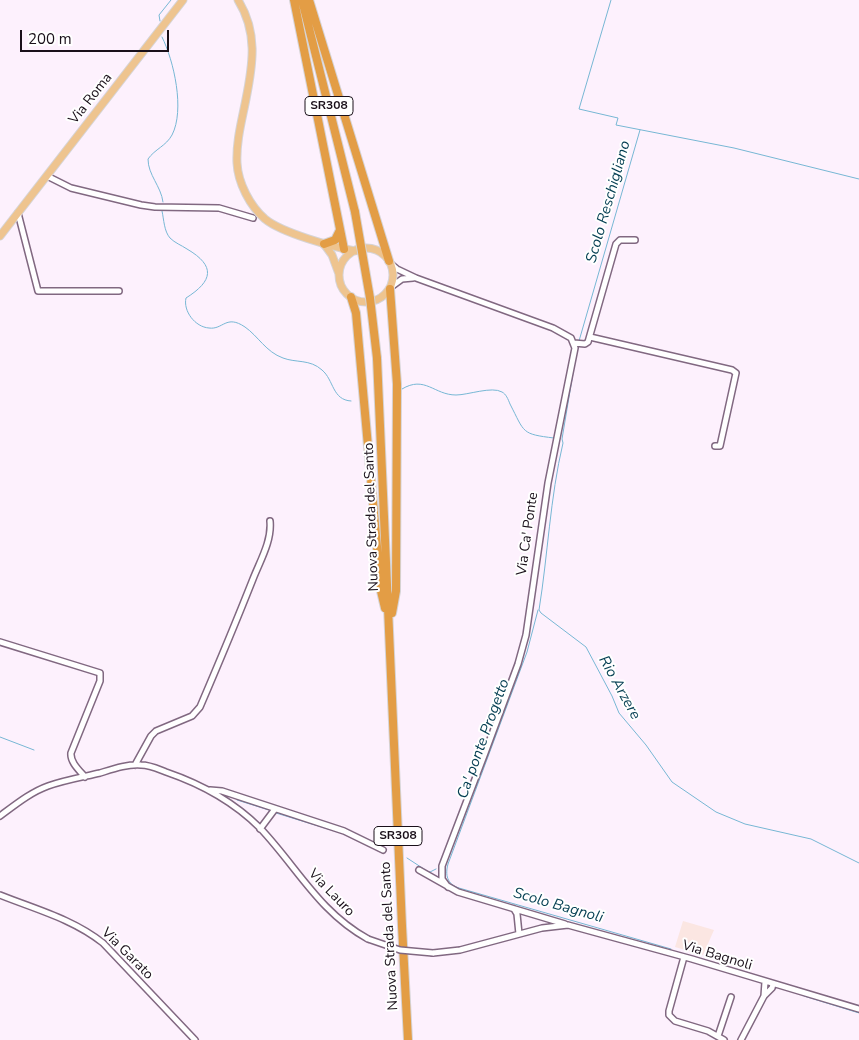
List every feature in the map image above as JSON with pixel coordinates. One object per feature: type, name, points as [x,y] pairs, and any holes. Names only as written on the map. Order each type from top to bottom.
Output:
[{"type":"highway","points":[[294,0],[344,249]]},
{"type":"highway","name":"Nuova Strada del Santo","points":[[302,0],[355,212],[369,291],[377,358],[408,1040]]},
{"type":"highway","points":[[309,0],[390,262]]},
{"type":"highway","points":[[324,244],[335,240],[341,228]]},
{"type":"highway","points":[[390,288],[397,384],[397,495],[396,591],[390,632]]},
{"type":"highway","points":[[351,297],[356,313],[358,332],[381,591],[390,632]]},
{"type":"main road","name":"Via Roma","points":[[0,236],[183,0]]},
{"type":"main road","points":[[238,0],[250,26],[253,48],[252,65],[237,145],[237,166],[240,180],[252,204],[267,221],[277,227],[324,244],[354,251]]},
{"type":"main road","points":[[324,244],[332,255],[344,290],[351,297],[363,302],[375,301],[386,294],[390,288],[393,275],[390,262],[380,252],[361,249],[354,251],[344,260]]},
{"type":"main road","points":[[339,277],[344,260],[344,249]]},
{"type":"street","points":[[47,176],[71,188],[141,205],[219,208],[253,218]]},
{"type":"street","points":[[18,213],[38,291],[119,291]]},
{"type":"street","points":[[390,262],[397,269],[416,278],[553,328],[566,334],[574,343],[585,344],[590,337],[616,244],[620,240],[635,240]]},
{"type":"street","points":[[390,288],[402,279],[416,278]]},
{"type":"street","points":[[590,337],[732,370],[736,373],[720,446],[715,446]]},
{"type":"street","name":"Via Ca' Ponte","points":[[442,870],[518,664],[526,635],[548,483],[575,356],[574,343]]},
{"type":"street","points":[[135,765],[156,730],[192,716],[200,707],[263,554],[271,532],[270,522]]},
{"type":"street","points":[[0,642],[100,673],[100,681],[70,758],[85,777]]},
{"type":"street","name":"Via Lauro","points":[[0,816],[36,792],[49,786],[135,765],[157,768],[210,790],[250,819],[260,828],[330,912],[351,929],[368,939],[400,950],[433,953],[474,947],[520,934]]},
{"type":"street","name":"Via Lauro","points":[[210,790],[222,791],[344,831],[382,850]]},
{"type":"street","points":[[260,828],[275,809]]},
{"type":"street","name":"Via Bagnoli","points":[[419,870],[458,892],[859,1009]]},
{"type":"street","points":[[430,876],[434,876],[442,870]]},
{"type":"street","points":[[442,870],[442,879],[448,887]]},
{"type":"street","name":"Via Garato","points":[[0,895],[69,922],[89,932],[103,943],[195,1040]]},
{"type":"street","points":[[512,908],[517,914],[520,934]]},
{"type":"street","name":"Via Bagnoli","points":[[520,934],[548,926],[568,925]]},
{"type":"street","points":[[684,957],[669,1016],[675,1021],[702,1028],[724,1040]]},
{"type":"street","points":[[764,996],[765,982]]},
{"type":"street","points":[[741,1040],[764,996],[772,988],[773,984]]},
{"type":"street","points":[[718,1036],[731,997]]},
{"type":"shaded area","points":[[683,921],[714,930],[703,955],[675,947]]},
{"type":"waterway","name":"Rio Arzere","points":[[160,21],[159,15],[171,0]]},
{"type":"waterway","name":"Scolo Reschigliano","points":[[611,0],[579,109],[618,118],[616,125],[734,148],[859,179]]},
{"type":"waterway","name":"Rio Arzere","points":[[162,37],[174,72],[178,99],[178,113],[172,135],[148,159],[150,170],[163,202]]},
{"type":"waterway","name":"Scolo Reschigliano","points":[[579,341],[640,130]]},
{"type":"waterway","name":"Rio Arzere","points":[[162,211],[165,229],[170,238],[196,255],[207,267],[208,274],[202,286],[186,298],[186,308],[191,318],[199,325],[209,328],[218,327],[229,322],[239,323],[277,355],[288,360],[313,364],[322,370],[340,397],[351,401]]},
{"type":"waterway","name":"Rio Arzere","points":[[576,355],[555,484],[539,610],[586,647],[619,713],[646,745],[672,782],[716,812],[745,824],[811,839],[859,863]]},
{"type":"waterway","name":"Rio Arzere","points":[[402,389],[417,384],[456,395],[498,390],[506,395],[525,430],[535,435],[554,438]]},
{"type":"waterway","name":"Ca' ponte Progetto","points":[[538,610],[527,652],[448,864],[449,882],[459,888],[671,949]]},
{"type":"waterway","name":"Scolo Bagnoli","points":[[0,737],[34,750]]},
{"type":"waterway","name":"Scolo Bagnoli","points":[[237,800],[272,811]]},
{"type":"waterway","name":"Scolo Bagnoli","points":[[276,813],[341,833]]},
{"type":"waterway","name":"Scolo Bagnoli","points":[[407,858],[427,871],[430,872],[436,869]]},
{"type":"waterway","name":"Scolo Bagnoli","points":[[804,996],[859,1013]]}]
